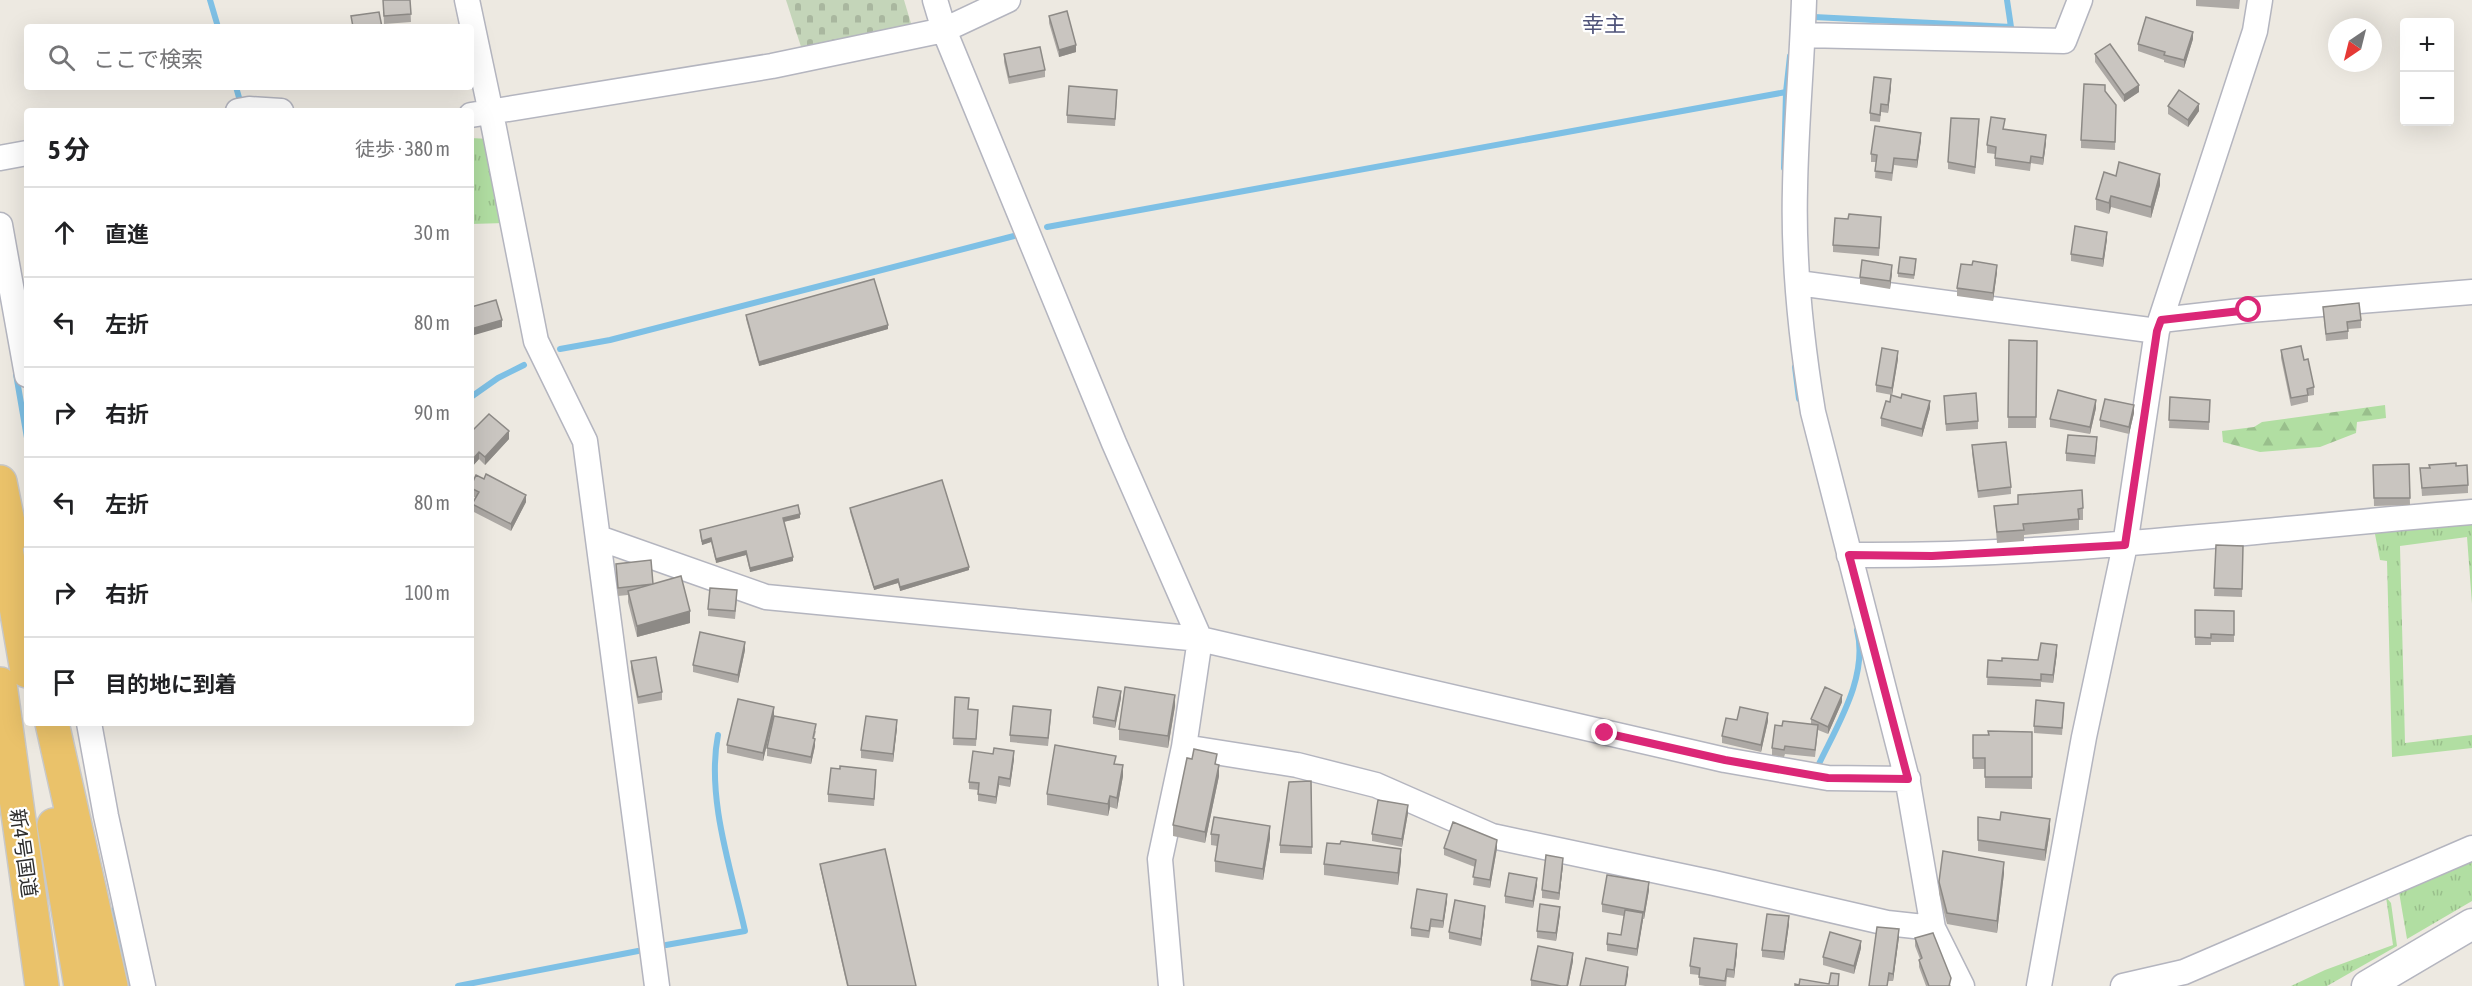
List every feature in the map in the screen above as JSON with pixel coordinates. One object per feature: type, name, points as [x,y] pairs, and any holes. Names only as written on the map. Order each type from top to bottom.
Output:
[{"type":"highway","points":[[0,482],[24,595]]},
{"type":"highway","points":[[0,514],[24,654]]},
{"type":"highway","name":"新4号国道","points":[[0,684],[42,986]]},
{"type":"highway","name":"新4号国道","points":[[37,726],[81,986]]},
{"type":"highway","points":[[53,726],[111,986]]},
{"type":"street","points":[[466,0],[469,24]]},
{"type":"street","points":[[935,0],[944,30],[1114,443],[1200,639],[1184,747],[1160,859],[1171,986]]},
{"type":"street","points":[[481,114],[772,66],[944,30],[1008,0]]},
{"type":"street","points":[[1804,0],[1795,190],[1798,283],[1813,412],[1908,779],[1933,928],[1962,986]]},
{"type":"street","points":[[1803,35],[2064,41],[2080,0]]},
{"type":"street","points":[[2039,986],[2084,737],[2125,545],[2159,326],[2255,31],[2260,0]]},
{"type":"street","points":[[474,61],[481,114],[536,341],[585,441],[657,986]]},
{"type":"street","points":[[0,158],[24,154]]},
{"type":"street","points":[[0,225],[24,358]]},
{"type":"street","points":[[1798,283],[2159,326],[2249,310],[2472,292]]},
{"type":"street","points":[[1849,555],[1932,556],[2125,545],[2472,512]]},
{"type":"street","points":[[599,538],[766,597],[1200,639],[1725,760],[1828,778],[1908,779]]},
{"type":"street","points":[[90,726],[106,816],[143,986]]},
{"type":"street","points":[[1184,747],[1297,765],[1376,785],[1492,836],[1714,883],[1887,923],[1933,928]]},
{"type":"street","points":[[2123,986],[2184,972],[2472,848]]},
{"type":"street","points":[[2367,986],[2472,924]]},
{"type":"green space","points":[[786,0],[904,0],[913,30],[803,53]]},
{"type":"green space","points":[[474,138],[489,139],[505,223],[474,224]]},
{"type":"green space","points":[[2385,405],[2386,418],[2357,422],[2356,433],[2320,447],[2260,452],[2223,442],[2222,431],[2254,427],[2262,422]]},
{"type":"green space","points":[[2472,521],[2472,604],[2467,537],[2400,546],[2405,743],[2472,735],[2472,748],[2392,757],[2387,561],[2380,560],[2374,529]]},
{"type":"green space","points":[[2472,856],[2472,901],[2407,939],[2399,892]]},
{"type":"green space","points":[[2386,897],[2391,903],[2397,946],[2327,986],[2291,986],[2325,970],[2393,945]]},
{"type":"building","points":[[383,0],[410,0],[411,14],[384,16]]},
{"type":"building","points":[[1067,11],[1076,45],[1059,50],[1049,16]]},
{"type":"building","points":[[379,12],[381,24],[352,24],[351,16]]},
{"type":"building","points":[[2146,17],[2193,32],[2184,60],[2164,55],[2165,52],[2138,44]]},
{"type":"building","points":[[2110,44],[2139,85],[2124,95],[2095,54]]},
{"type":"building","points":[[1040,47],[1045,70],[1009,77],[1004,54]]},
{"type":"building","points":[[1874,77],[1891,79],[1888,105],[1881,104],[1880,115],[1870,113]]},
{"type":"building","points":[[2084,84],[2105,85],[2105,91],[2116,105],[2115,142],[2081,140]]},
{"type":"building","points":[[1069,86],[1117,90],[1115,119],[1067,115]]},
{"type":"building","points":[[2179,90],[2199,104],[2188,120],[2168,106]]},
{"type":"building","points":[[1991,117],[2005,119],[2003,129],[2046,135],[2043,158],[2031,156],[2030,163],[1995,158],[1996,147],[1987,145]]},
{"type":"building","points":[[1951,118],[1979,119],[1975,167],[1948,162]]},
{"type":"building","points":[[1875,126],[1921,133],[1917,160],[1894,158],[1892,173],[1875,171],[1877,155],[1871,154]]},
{"type":"building","points":[[2119,162],[2160,174],[2151,207],[2111,196],[2109,203],[2096,199],[2104,172],[2116,176]]},
{"type":"building","points":[[1849,214],[1881,217],[1879,248],[1833,245],[1835,218],[1848,219]]},
{"type":"building","points":[[2075,226],[2107,232],[2103,259],[2071,254]]},
{"type":"building","points":[[1900,257],[1916,259],[1914,275],[1898,273]]},
{"type":"building","points":[[1862,260],[1892,265],[1890,281],[1860,277]]},
{"type":"building","points":[[1973,261],[1997,265],[1993,293],[1957,288],[1961,264],[1972,265]]},
{"type":"building","points":[[874,279],[888,325],[759,362],[746,315]]},
{"type":"building","points":[[496,300],[502,320],[474,328],[474,306]]},
{"type":"building","points":[[2359,303],[2361,320],[2347,322],[2348,331],[2326,334],[2323,307]]},
{"type":"building","points":[[2009,340],[2037,341],[2036,417],[2008,417]]},
{"type":"building","points":[[2301,346],[2304,360],[2308,359],[2314,387],[2307,389],[2308,395],[2291,398],[2281,350]]},
{"type":"building","points":[[1882,348],[1898,351],[1892,388],[1876,385]]},
{"type":"building","points":[[2058,390],[2096,400],[2090,427],[2050,419]]},
{"type":"building","points":[[1976,393],[1978,421],[1946,424],[1944,396]]},
{"type":"building","points":[[1902,394],[1930,401],[1922,429],[1881,418],[1886,401],[1890,402],[1891,395],[1901,398]]},
{"type":"building","points":[[2170,397],[2210,400],[2209,422],[2169,420]]},
{"type":"building","points":[[2105,399],[2134,405],[2129,427],[2100,420]]},
{"type":"building","points":[[489,414],[509,431],[485,457],[479,452],[474,458],[474,429]]},
{"type":"building","points":[[2068,435],[2097,437],[2095,456],[2066,453]]},
{"type":"building","points":[[2006,442],[2011,487],[1978,491],[1972,445]]},
{"type":"building","points":[[2456,463],[2456,466],[2467,465],[2468,485],[2422,488],[2420,468]]},
{"type":"building","points":[[2409,464],[2410,498],[2374,498],[2373,465]]},
{"type":"building","points":[[486,474],[526,495],[511,524],[474,505],[479,492],[474,490],[474,479],[476,475],[484,479]]},
{"type":"building","points":[[942,480],[969,567],[900,587],[898,579],[874,587],[850,508]]},
{"type":"building","points":[[2082,490],[2083,508],[2078,509],[2079,519],[2023,524],[2024,530],[1997,532],[1994,506],[2018,504],[2018,495]]},
{"type":"building","points":[[798,505],[800,514],[783,518],[793,557],[750,568],[746,551],[716,559],[711,538],[702,541],[700,530]]},
{"type":"building","points":[[2216,545],[2243,546],[2242,589],[2214,588]]},
{"type":"building","points":[[651,560],[653,584],[618,588],[616,564]]},
{"type":"building","points":[[681,576],[690,611],[637,626],[628,591]]},
{"type":"building","points":[[710,588],[737,590],[735,611],[708,609]]},
{"type":"building","points":[[2195,610],[2234,611],[2234,635],[2211,634],[2211,638],[2195,637]]},
{"type":"building","points":[[700,632],[745,642],[738,675],[693,665]]},
{"type":"building","points":[[2041,643],[2057,645],[2053,675],[2041,674],[2041,680],[1987,677],[1988,660],[2002,661],[2002,658],[2038,660]]},
{"type":"building","points":[[656,657],[662,692],[638,697],[631,661]]},
{"type":"building","points":[[1098,687],[1121,691],[1115,721],[1093,717]]},
{"type":"building","points":[[1125,687],[1175,695],[1168,736],[1119,729]]},
{"type":"building","points":[[1825,687],[1842,695],[1828,727],[1811,719]]},
{"type":"building","points":[[955,697],[969,698],[968,709],[978,710],[976,739],[953,738]]},
{"type":"building","points":[[738,699],[774,707],[763,753],[727,745]]},
{"type":"building","points":[[2036,700],[2064,703],[2062,728],[2034,726]]},
{"type":"building","points":[[1013,706],[1051,710],[1048,738],[1010,735]]},
{"type":"building","points":[[1740,707],[1768,713],[1761,745],[1722,736],[1726,718],[1737,720]]},
{"type":"building","points":[[774,716],[816,724],[811,757],[767,748]]},
{"type":"building","points":[[866,716],[897,720],[893,754],[861,750]]},
{"type":"building","points":[[1783,721],[1818,725],[1815,750],[1785,746],[1784,750],[1772,748],[1775,725],[1782,726]]},
{"type":"building","points":[[1988,731],[2032,732],[2032,777],[1985,777],[1985,758],[1973,758],[1973,735],[1989,735]]},
{"type":"building","points":[[1055,745],[1116,756],[1114,764],[1123,765],[1117,798],[1110,796],[1108,804],[1047,794]]},
{"type":"building","points":[[994,748],[1014,751],[1010,779],[999,777],[996,797],[978,794],[979,783],[969,782],[973,751],[993,754]]},
{"type":"building","points":[[1194,749],[1217,754],[1215,764],[1219,765],[1205,832],[1173,825],[1187,758],[1192,759]]},
{"type":"building","points":[[840,766],[876,770],[874,799],[828,794],[831,768],[840,769]]},
{"type":"building","points":[[1311,781],[1312,847],[1280,845],[1289,782]]},
{"type":"building","points":[[1378,800],[1408,805],[1402,839],[1372,834]]},
{"type":"building","points":[[2001,812],[2050,819],[2045,850],[1978,840],[1978,817],[2000,820]]},
{"type":"building","points":[[1214,817],[1270,826],[1263,869],[1215,861],[1219,835],[1211,834]]},
{"type":"building","points":[[1453,822],[1497,840],[1490,880],[1473,877],[1476,860],[1444,848]]},
{"type":"building","points":[[1341,841],[1401,849],[1398,873],[1324,864],[1327,843],[1340,844]]},
{"type":"building","points":[[885,849],[916,986],[848,986],[820,864]]},
{"type":"building","points":[[1943,851],[2004,862],[1997,921],[1947,913],[1939,882]]},
{"type":"building","points":[[1546,855],[1563,858],[1559,893],[1542,890]]},
{"type":"building","points":[[1509,873],[1537,878],[1533,901],[1505,896]]},
{"type":"building","points":[[1607,875],[1649,882],[1644,912],[1602,904]]},
{"type":"building","points":[[1417,889],[1447,894],[1443,921],[1431,919],[1429,931],[1411,928]]},
{"type":"building","points":[[1455,900],[1485,906],[1481,939],[1449,932]]},
{"type":"building","points":[[1540,904],[1560,907],[1556,933],[1537,931]]},
{"type":"building","points":[[1625,910],[1643,913],[1637,949],[1607,944],[1608,933],[1621,935]]},
{"type":"building","points":[[1767,914],[1789,916],[1784,952],[1762,950]]},
{"type":"building","points":[[1877,927],[1899,929],[1893,974],[1889,973],[1887,986],[1869,986]]},
{"type":"building","points":[[1830,932],[1861,941],[1854,966],[1823,957]]},
{"type":"building","points":[[1933,933],[1951,978],[1949,986],[1929,986],[1919,960],[1922,958],[1915,938]]},
{"type":"building","points":[[1694,938],[1737,944],[1734,970],[1727,969],[1725,981],[1699,977],[1700,968],[1690,966]]},
{"type":"building","points":[[1538,946],[1573,953],[1567,986],[1531,980]]},
{"type":"building","points":[[1586,958],[1628,967],[1625,986],[1580,986]]},
{"type":"building","points":[[1831,973],[1839,974],[1838,986],[1795,986],[1795,984],[1799,985],[1800,979],[1829,984]]},
{"type":"waterway","points":[[210,0],[217,24]]},
{"type":"waterway","points":[[1814,17],[2011,27],[2007,0]]},
{"type":"waterway","points":[[1047,227],[1786,92],[1790,56]]},
{"type":"waterway","points":[[237,90],[240,101]]},
{"type":"waterway","points":[[1784,168],[1786,92]]},
{"type":"waterway","points":[[560,349],[610,340],[1014,236]]},
{"type":"waterway","points":[[474,395],[498,378],[524,365]]},
{"type":"waterway","points":[[1795,367],[1799,399]]},
{"type":"waterway","points":[[16,374],[24,421]]},
{"type":"waterway","points":[[1817,768],[1855,684],[1860,648],[1857,630]]},
{"type":"waterway","points":[[666,945],[745,931],[727,858],[718,808],[715,783],[718,735]]},
{"type":"waterway","points":[[114,910],[129,986]]},
{"type":"waterway","points":[[458,986],[638,951]]},
{"type":"district","name":"幸主","points":[[1604,24]]},
{"type":"route","points":[[1605,733],[1725,760],[1828,778],[1908,779],[1849,555],[1932,556],[2125,545],[2157,331],[2161,320],[2249,310]]}]
